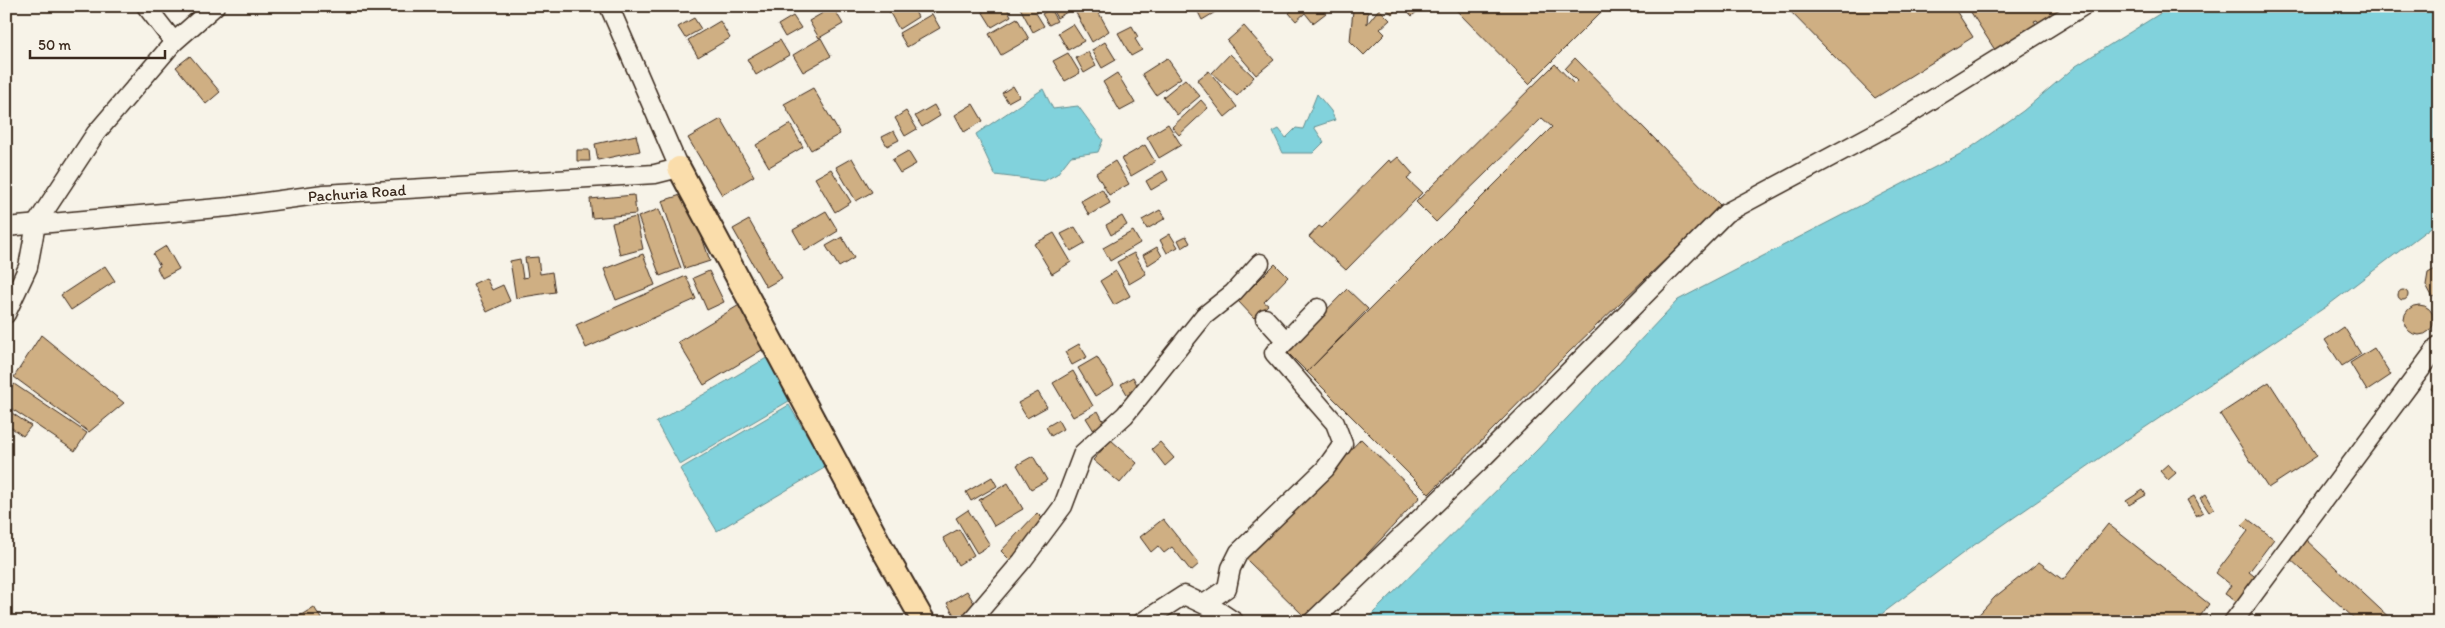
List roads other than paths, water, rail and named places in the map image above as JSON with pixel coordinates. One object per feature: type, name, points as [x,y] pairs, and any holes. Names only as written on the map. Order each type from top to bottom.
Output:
[{"type":"main road","points":[[679,168],[877,540],[924,622]]},
{"type":"street","points":[[146,6],[174,42]]},
{"type":"street","points":[[6,314],[28,267],[36,224],[96,133],[174,42],[215,6]]},
{"type":"street","points":[[609,6],[679,168]]},
{"type":"street","points":[[1312,622],[1485,456],[1726,213],[1896,122],[2083,6]]},
{"type":"street","name":"Pachuria Road","points":[[6,227],[229,207],[324,194],[655,174],[679,168]]},
{"type":"street","points":[[970,622],[1022,561],[1063,506],[1083,453],[1125,415],[1204,316],[1233,293],[1260,263]]},
{"type":"street","points":[[1204,604],[1228,588],[1231,568],[1239,552],[1325,469],[1343,444],[1335,423],[1274,353],[1318,308]]},
{"type":"street","points":[[1265,318],[1286,341]]},
{"type":"street","points":[[2234,622],[2439,344]]},
{"type":"street","points":[[1142,622],[1184,595],[1235,622]]},
{"type":"water","points":[[2172,6],[2439,6],[2439,221],[2327,306],[2107,453],[1967,550],[1871,622],[1364,622],[1537,450],[1678,300],[1966,151],[2023,111],[2076,66]]},
{"type":"water","points":[[1043,89],[1053,109],[1078,106],[1103,140],[1098,152],[1071,156],[1057,174],[1044,181],[995,175],[976,134]]},
{"type":"water","points":[[1317,94],[1331,111],[1335,120],[1314,127],[1324,142],[1313,153],[1283,153],[1273,132],[1279,129],[1286,138],[1296,128],[1303,129]]},
{"type":"water","points":[[770,356],[794,398],[680,465],[656,422]]},
{"type":"water","points":[[789,405],[826,467],[717,531],[680,469]]}]
